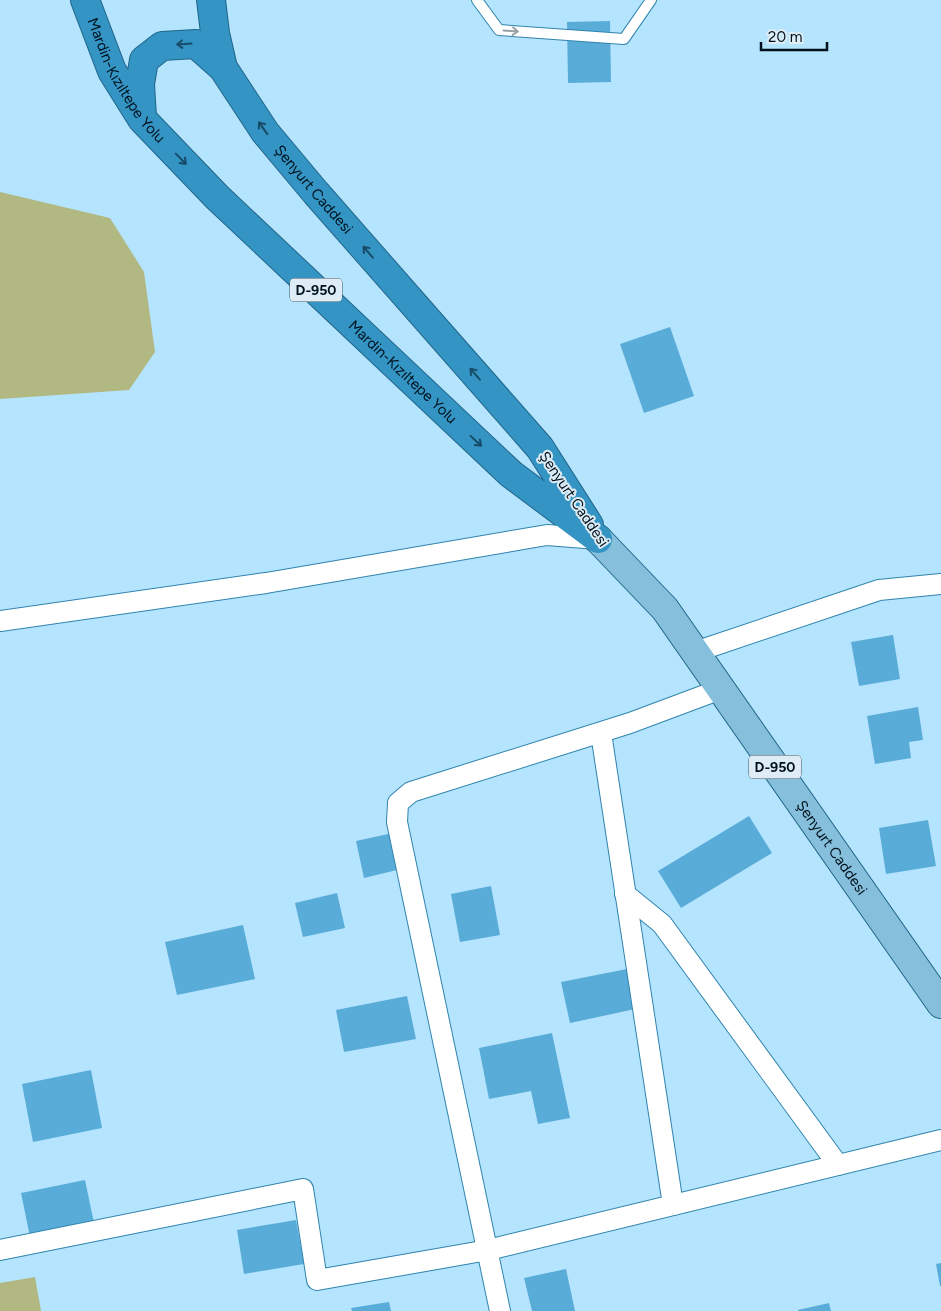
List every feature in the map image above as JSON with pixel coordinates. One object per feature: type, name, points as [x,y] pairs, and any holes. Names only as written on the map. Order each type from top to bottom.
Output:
[{"type":"highway","name":"Mardin-Kızıltepe Yolu","points":[[85,0],[112,71],[142,119],[217,197],[511,474],[598,539]]},
{"type":"highway","name":"Şenyurt Caddesi","points":[[211,0],[214,33],[223,68],[265,132],[316,194],[540,448],[598,539]]},
{"type":"highway","points":[[142,119],[140,84],[144,60],[162,46],[196,44],[223,68]]},
{"type":"main road","name":"Şenyurt Caddesi","points":[[598,539],[665,609],[941,1004]]},
{"type":"street","points":[[0,621],[266,583],[547,535],[598,539]]},
{"type":"street","points":[[695,652],[879,590],[941,584]]},
{"type":"street","points":[[500,1311],[397,822],[398,803],[412,792],[601,733],[721,689]]},
{"type":"street","points":[[601,733],[673,1205]]},
{"type":"street","points":[[626,894],[662,924],[838,1165]]},
{"type":"street","points":[[0,1250],[303,1189],[317,1280],[488,1250],[941,1140]]},
{"type":"lane","points":[[478,0],[499,30],[624,39],[651,0]]},
{"type":"green space","points":[[0,192],[110,218],[144,272],[155,352],[129,390],[0,399]]},
{"type":"green space","points":[[35,1277],[41,1311],[0,1311],[0,1283]]},
{"type":"building","points":[[610,21],[611,82],[568,83],[567,22]]},
{"type":"building","points":[[670,327],[694,396],[644,413],[620,344]]},
{"type":"building","points":[[893,635],[900,679],[859,686],[851,642]]},
{"type":"building","points":[[918,707],[923,740],[909,742],[911,758],[875,764],[867,716]]},
{"type":"building","points":[[749,816],[772,853],[681,908],[658,871]]},
{"type":"building","points":[[928,820],[936,866],[886,874],[879,828]]},
{"type":"building","points":[[393,833],[401,869],[364,878],[356,841]]},
{"type":"building","points":[[491,886],[500,935],[460,942],[451,894]]},
{"type":"building","points":[[337,893],[345,928],[303,937],[295,903]]},
{"type":"building","points":[[243,925],[255,979],[177,995],[165,942]]},
{"type":"building","points":[[632,968],[640,1008],[570,1023],[561,982]]},
{"type":"building","points":[[407,996],[416,1039],[344,1052],[336,1010]]},
{"type":"building","points":[[552,1033],[570,1118],[538,1124],[531,1091],[489,1099],[479,1048]]},
{"type":"building","points":[[91,1070],[102,1128],[33,1142],[22,1084]]},
{"type":"building","points":[[85,1180],[94,1223],[30,1237],[21,1193]]},
{"type":"building","points":[[296,1220],[304,1264],[244,1274],[237,1230]]},
{"type":"building","points":[[941,1263],[941,1286],[940,1286],[936,1264]]},
{"type":"building","points":[[566,1269],[575,1311],[532,1311],[524,1278]]},
{"type":"building","points":[[389,1302],[391,1311],[352,1311],[351,1308]]},
{"type":"building","points":[[829,1303],[831,1311],[798,1311],[798,1310]]}]
